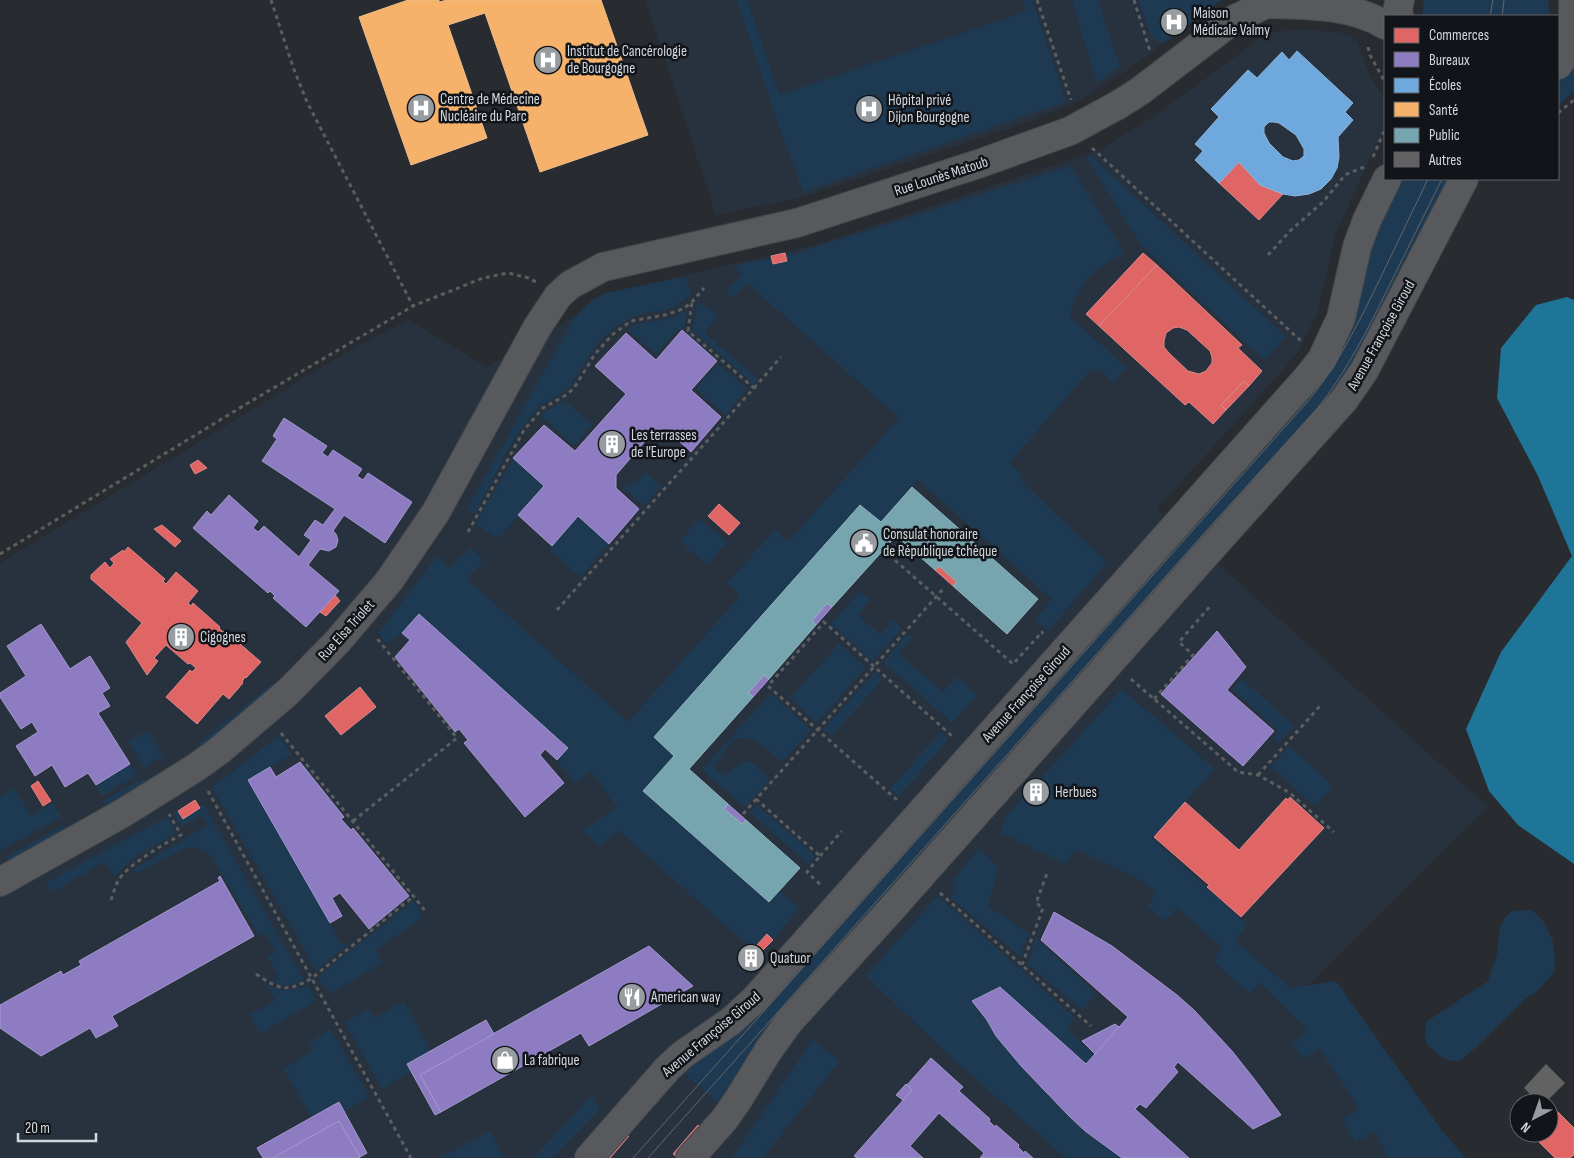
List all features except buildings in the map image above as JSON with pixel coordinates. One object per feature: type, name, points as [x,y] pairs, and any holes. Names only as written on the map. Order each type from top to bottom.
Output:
[{"type":"street","points":[[1399,15],[1400,0]]},
{"type":"street","points":[[1559,64],[1572,31],[1574,0]]},
{"type":"street","name":"Rue Lounès Matoub","points":[[584,276],[603,267],[629,260],[797,223],[981,163],[1070,131],[1140,91],[1233,20],[1269,2],[1346,10],[1373,18],[1384,24]]},
{"type":"street","points":[[1559,66],[1574,58]]},
{"type":"street","name":"Avenue Françoise Giroud","points":[[589,1158],[667,1070],[682,1056],[731,1021],[755,999],[1308,378],[1322,359],[1341,318],[1357,247],[1367,220],[1374,171]]},
{"type":"street","name":"Avenue Françoise Giroud","points":[[690,1158],[724,1120],[788,1023],[894,907],[1344,400],[1364,371],[1463,180]]},
{"type":"street","name":"Rue Elsa Triolet","points":[[0,882],[123,813],[195,768],[220,750],[288,692],[337,642],[389,581],[436,512],[526,348],[558,296],[584,276]]},
{"type":"path","points":[[271,0],[293,67],[307,102],[413,306]]},
{"type":"path","points":[[1037,0],[1073,108]]},
{"type":"path","points":[[1134,0],[1153,59]]},
{"type":"path","points":[[1559,112],[1574,100]]},
{"type":"path","points":[[1268,255],[1291,230],[1323,202],[1345,175],[1374,171],[1384,133]]},
{"type":"path","points":[[1090,146],[1305,344]]},
{"type":"path","points":[[0,554],[248,402],[413,306],[482,278],[508,273],[529,278],[558,296]]},
{"type":"path","points":[[468,532],[527,426],[543,408],[568,394],[595,354],[612,335],[631,321],[683,309],[704,288]]},
{"type":"path","points":[[692,302],[688,331],[754,388]]},
{"type":"path","points":[[556,610],[781,357]]},
{"type":"path","points":[[889,555],[1013,664],[1042,632],[1048,638]]},
{"type":"path","points":[[743,814],[942,589]]},
{"type":"path","points":[[1154,699],[1193,655],[1179,642],[1212,604]]},
{"type":"path","points":[[900,803],[768,686],[824,622],[956,740]]},
{"type":"path","points":[[353,822],[457,738],[373,634]]},
{"type":"path","points":[[1126,675],[1238,772],[1258,775],[1290,793],[1334,832]]},
{"type":"path","points":[[905,703],[909,698]]},
{"type":"path","points":[[1258,775],[1321,705]]},
{"type":"path","points":[[278,729],[427,913]]},
{"type":"path","points":[[195,768],[411,1158]]},
{"type":"path","points":[[756,799],[820,856]]},
{"type":"path","points":[[111,900],[118,880],[123,875],[147,856],[181,834],[168,812]]},
{"type":"path","points":[[829,883],[825,888],[807,872],[842,831]]},
{"type":"path","points":[[1022,965],[1043,908],[1036,903],[1048,871]]},
{"type":"path","points":[[936,890],[1091,1026]]},
{"type":"path","points":[[256,974],[276,987],[294,987],[312,978],[414,896]]},
{"type":"shaded area","name":"Hôpital privé Dijon Bourgogne","points":[[645,0],[1221,0],[1122,74],[1082,99],[1033,120],[799,198],[716,215]]},
{"type":"shaded area","points":[[737,0],[747,0],[779,95],[1026,12],[1023,0],[1032,0],[1066,102],[803,192]]},
{"type":"shaded area","points":[[1072,0],[1098,0],[1120,67],[1097,83]]},
{"type":"shaded area","name":"Maison Médicale Valmy","points":[[1138,0],[1221,0],[1163,44],[1151,36]]},
{"type":"shaded area","points":[[1424,0],[1548,0],[1550,15],[1422,15]]},
{"type":"shaded area","points":[[1303,29],[1342,33],[1354,38],[1366,67],[1384,98],[1384,128],[1335,235],[1318,311],[1298,351],[1157,509],[1488,807],[1291,1002],[1455,1158],[0,1158],[0,563],[355,347],[409,320],[487,367],[612,292],[819,244],[1103,148],[1153,117],[1262,37],[1275,32]],"holes":[[[128,547],[165,578],[163,581],[166,584],[176,572],[188,603],[191,606],[193,603],[220,627],[223,632],[225,631],[261,662],[247,678],[245,677],[243,683],[229,699],[223,694],[197,724],[166,697],[190,671],[192,672],[196,668],[166,645],[154,658],[158,662],[146,674],[126,642],[142,623],[91,579],[92,575],[105,563],[110,568],[114,563],[110,559],[122,550],[124,552]]]},
{"type":"shaded area","points":[[1574,68],[1574,91],[1559,105],[1559,81]]},
{"type":"shaded area","points":[[1091,156],[1286,337],[1264,360],[1141,245],[1087,159]]},
{"type":"shaded area","points":[[1070,166],[1125,253],[1104,264],[1089,278],[1073,305],[1070,317],[1127,368],[1113,383],[1102,372],[1092,368],[1009,463],[1022,475],[1020,480],[1107,562],[1048,631],[1035,620],[1052,599],[918,480],[881,522],[860,505],[654,737],[674,756],[643,791],[769,902],[780,891],[799,908],[773,940],[767,934],[753,950],[619,831],[600,846],[582,831],[617,807],[591,771],[575,784],[557,760],[568,748],[419,615],[402,633],[386,643],[379,633],[437,556],[449,568],[470,548],[484,560],[467,579],[628,722],[740,596],[727,583],[775,530],[789,541],[899,418],[747,283],[734,298],[726,291],[742,274],[733,266],[797,253]]},
{"type":"shaded area","points":[[1399,180],[1453,180],[1358,362],[722,1107],[682,1071],[1300,401]]},
{"type":"shaded area","points":[[685,277],[691,292],[676,306],[635,316],[626,320],[607,334],[593,350],[565,392],[540,406],[523,426],[509,447],[475,514],[467,509],[574,318],[591,301],[606,293]]},
{"type":"shaded area","points":[[1567,297],[1574,300],[1574,864],[1518,825],[1489,791],[1466,729],[1501,652],[1572,556],[1538,476],[1497,398],[1501,348],[1536,305]]},
{"type":"shaded area","points":[[699,301],[718,316],[704,333],[758,379],[754,384],[693,331],[697,303]]},
{"type":"shaded area","points":[[687,310],[685,327],[677,331],[656,354],[628,330],[635,324],[672,318]]},
{"type":"shaded area","points":[[718,364],[747,389],[725,415],[696,389]]},
{"type":"shaded area","points":[[565,401],[592,425],[574,446],[541,416],[544,411]]},
{"type":"shaded area","points":[[513,458],[544,486],[498,539],[476,524]]},
{"type":"shaded area","points":[[646,473],[661,486],[644,506],[622,487],[633,483]]},
{"type":"shaded area","points":[[578,516],[609,544],[580,577],[551,551],[552,546]]},
{"type":"shaded area","points":[[700,519],[727,542],[707,565],[680,541]]},
{"type":"shaded area","points":[[860,591],[870,600],[858,615],[880,635],[893,620],[902,628],[873,661],[831,624]]},
{"type":"shaded area","points":[[908,633],[913,637],[898,653],[943,692],[957,677],[977,695],[952,723],[884,662]]},
{"type":"shaded area","points":[[839,644],[866,667],[817,723],[790,698]]},
{"type":"shaded area","points":[[875,672],[883,679],[832,736],[823,730]]},
{"type":"shaded area","points":[[1242,679],[1294,726],[1278,743],[1273,739],[1279,731],[1232,689]]},
{"type":"shaded area","points":[[271,684],[274,687],[204,750],[199,743]]},
{"type":"shaded area","points":[[1122,689],[1215,769],[1152,838],[1247,925],[1235,941],[1290,988],[1336,981],[1443,1132],[1466,1158],[1388,1158],[1375,1132],[1355,1142],[1343,1120],[1359,1108],[1319,1048],[1304,1059],[1292,1045],[1307,1030],[1260,982],[1250,994],[1213,961],[1222,948],[1178,908],[1164,920],[1148,906],[1156,892],[1137,878],[1076,850],[1065,864],[1000,832],[1006,817]]},
{"type":"shaded area","points":[[771,693],[811,730],[782,762],[755,740],[735,738],[713,766],[724,776],[740,763],[750,761],[770,779],[745,807],[702,770]]},
{"type":"shaded area","points":[[148,731],[163,756],[144,768],[128,741]]},
{"type":"shaded area","points":[[941,732],[949,739],[899,796],[890,789]]},
{"type":"shaded area","points":[[278,736],[292,754],[249,780],[340,942],[347,946],[316,971],[212,787]]},
{"type":"shaded area","points":[[1289,746],[1333,786],[1315,806],[1271,767]]},
{"type":"shaded area","points":[[130,764],[137,775],[102,796],[96,785]]},
{"type":"shaded area","points":[[144,778],[148,784],[105,808],[103,801]]},
{"type":"shaded area","points":[[14,789],[31,816],[52,803],[61,817],[0,851],[0,797]]},
{"type":"shaded area","points":[[204,805],[304,980],[288,985],[271,981],[279,977],[267,957],[276,951],[265,933],[259,936],[210,854],[197,847],[184,848],[136,874],[134,869],[208,825],[202,815],[181,827],[173,813],[178,811],[183,819]]},
{"type":"shaded area","points":[[757,805],[815,856],[808,864],[750,812]]},
{"type":"shaded area","points":[[167,817],[176,833],[135,857],[114,876],[105,861],[52,892],[47,882]]},
{"type":"shaded area","points":[[64,825],[68,830],[8,862],[6,857]]},
{"type":"shaded area","points":[[979,848],[998,867],[988,906],[1029,934],[1020,956],[950,897],[956,887],[951,883]]},
{"type":"shaded area","points":[[938,896],[1075,1018],[1067,1029],[1094,1055],[1086,1064],[1000,987],[972,1001],[987,1020],[996,1036],[1032,1079],[1085,1131],[1122,1158],[1066,1158],[952,1058],[866,976]]},
{"type":"shaded area","points":[[413,901],[420,911],[421,920],[376,949],[382,963],[330,994],[318,977]]},
{"type":"shaded area","points":[[1532,910],[1543,921],[1553,942],[1554,972],[1538,991],[1525,999],[1461,1060],[1450,1061],[1440,1056],[1425,1041],[1426,1022],[1488,981],[1497,954],[1500,927],[1506,916],[1513,911]]},
{"type":"shaded area","points":[[1043,920],[1037,939],[1096,994],[1083,1010],[1027,964]]},
{"type":"shaded area","points":[[267,985],[272,988],[287,990],[308,985],[316,1001],[260,1034],[249,1015],[276,1000]]},
{"type":"shaded area","points":[[404,1002],[431,1051],[407,1064],[411,1072],[382,1089],[345,1022],[368,1009],[374,1018]]},
{"type":"shaded area","points":[[331,1030],[369,1097],[344,1112],[312,1117],[283,1069],[312,1051],[308,1044]]},
{"type":"shaded area","points":[[813,1039],[838,1060],[838,1063],[763,1158],[732,1158]]},
{"type":"shaded area","points":[[592,1095],[600,1109],[552,1158],[534,1158]]},
{"type":"shaded area","points":[[490,1131],[504,1158],[439,1158]]},
{"type":"tram line","points":[[1490,15],[1493,0]]},
{"type":"tram line","points":[[1502,15],[1504,0]]},
{"type":"tram line","points":[[633,1158],[1309,400],[1329,373],[1354,330],[1428,180]]},
{"type":"tram line","points":[[648,1158],[1317,409],[1338,380],[1365,334],[1442,180]]},
{"type":"place","name":"Maison Médicale Valmy","points":[[1174,22]]},
{"type":"place","name":"Institut de Cancérologie de Bourgogne","points":[[548,60]]},
{"type":"place","name":"Centre de Médecine Nucléaire du Parc","points":[[421,108]]},
{"type":"place","name":"Hôpital privé Dijon Bourgogne","points":[[869,109]]},
{"type":"place","name":"Les terrasses de l'Europe","points":[[612,444]]},
{"type":"place","name":"Consulat honoraire de République tchèque","points":[[864,543]]},
{"type":"place","name":"Cigognes","points":[[181,637]]},
{"type":"place","name":"Herbues","points":[[1036,792]]},
{"type":"place","name":"Quatuor","points":[[751,958]]},
{"type":"place","name":"American way","points":[[632,997]]},
{"type":"place","name":"La fabrique","points":[[505,1060]]}]
